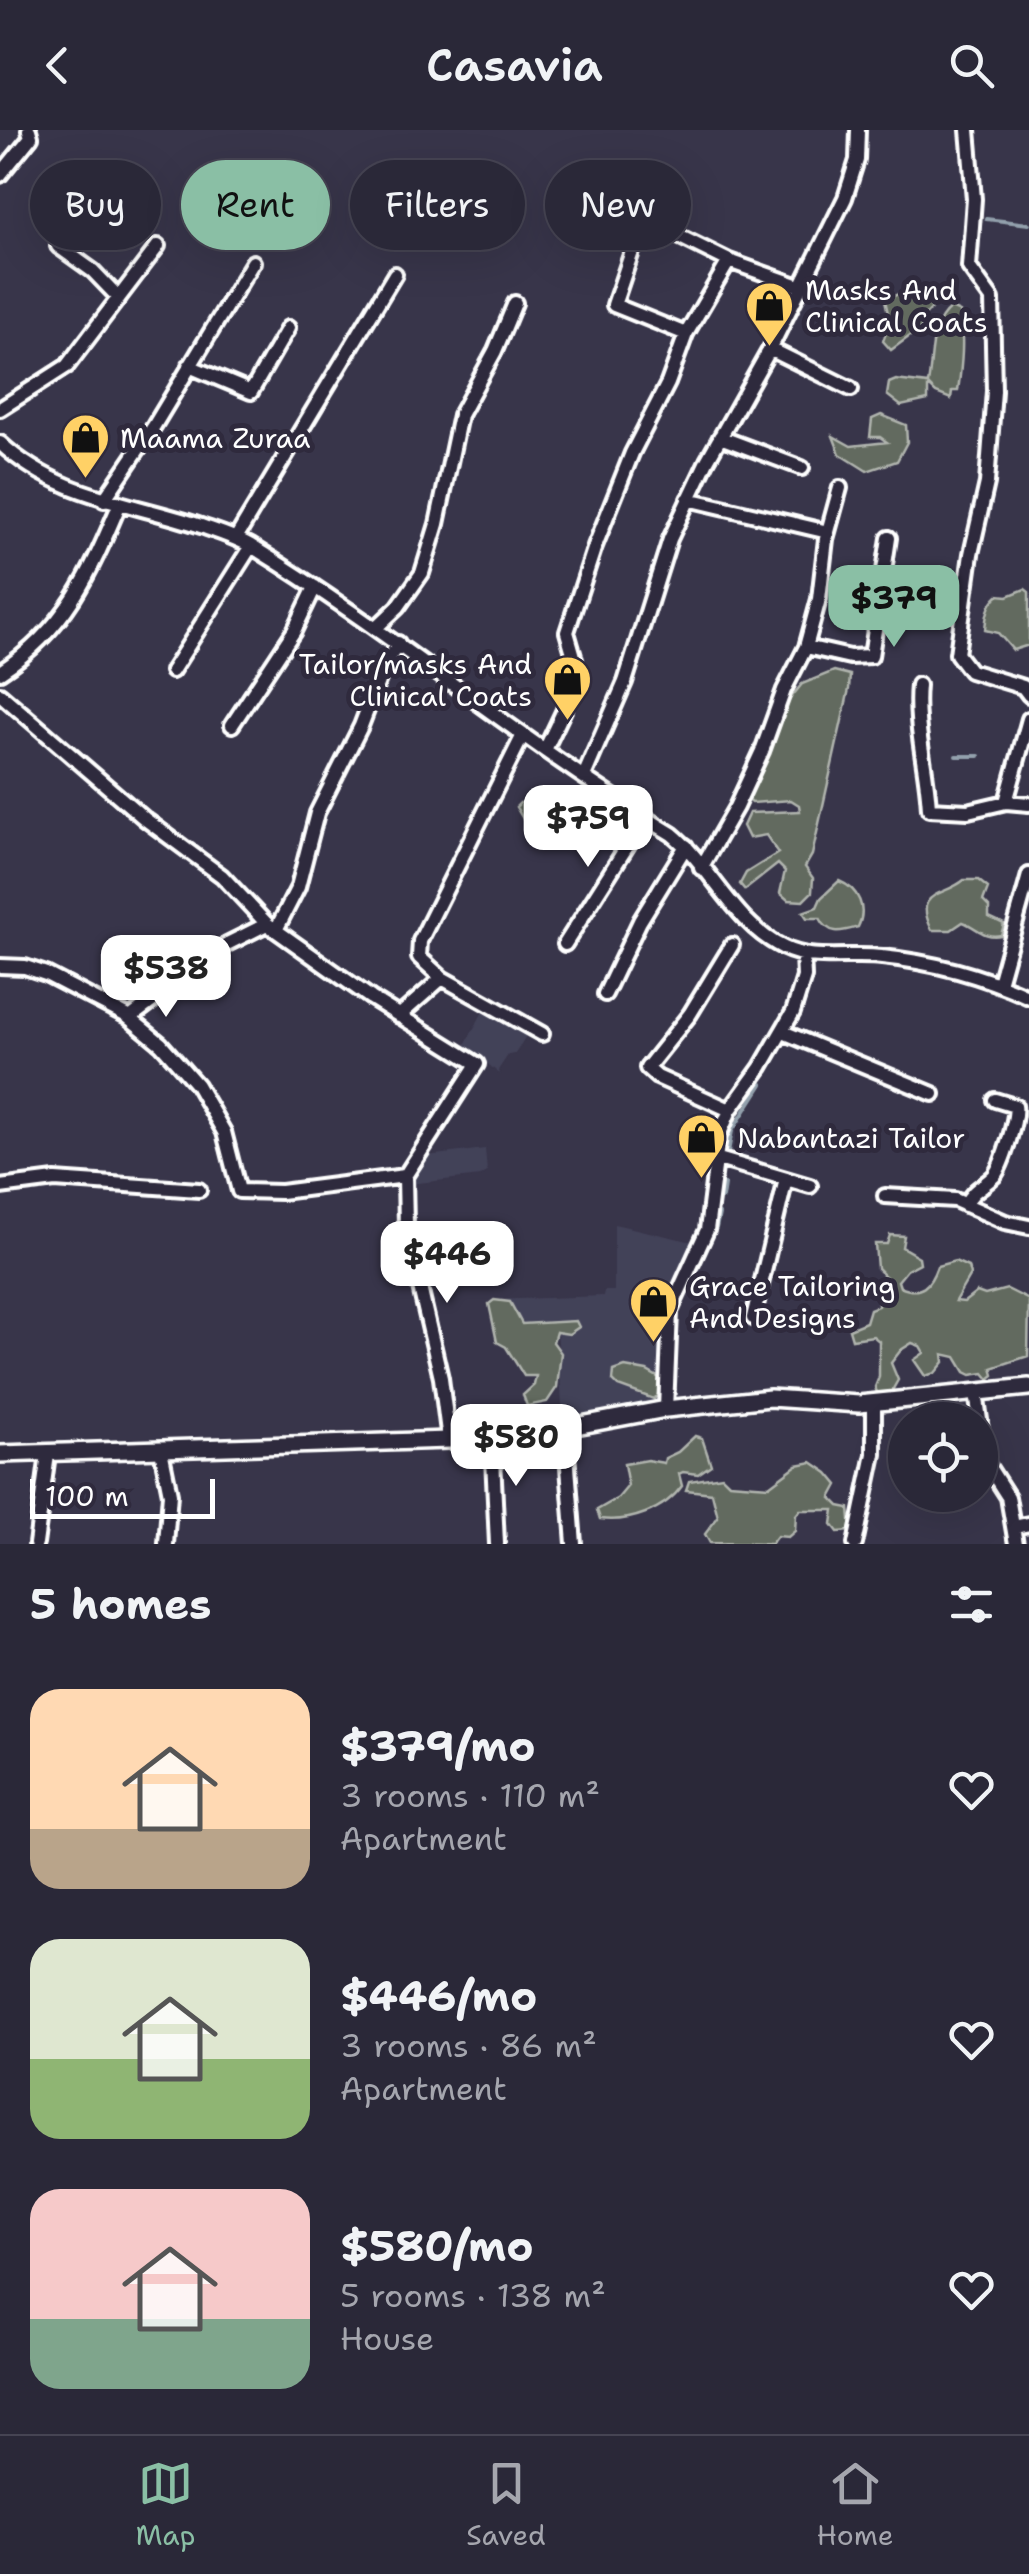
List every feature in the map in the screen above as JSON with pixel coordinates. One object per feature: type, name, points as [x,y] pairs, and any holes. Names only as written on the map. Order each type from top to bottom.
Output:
[{"type":"street","points":[[0,175],[31,138],[29,130]]},
{"type":"street","points":[[584,776],[625,682],[665,550],[720,437],[802,287],[854,174],[858,130]]},
{"type":"street","points":[[968,130],[974,199],[969,268],[992,299],[994,391],[987,483],[971,554],[957,654],[970,671],[1023,687],[1029,695]]},
{"type":"street","points":[[686,334],[614,306],[642,222],[650,222],[729,261],[802,287]]},
{"type":"street","points":[[64,250],[93,271],[118,298]]},
{"type":"street","points":[[0,409],[67,366],[155,250]]},
{"type":"street","points":[[545,750],[564,710],[574,676],[567,632],[595,546],[686,334],[729,261]]},
{"type":"street","points":[[104,500],[252,262]]},
{"type":"street","points":[[236,538],[395,274]]},
{"type":"street","points":[[376,627],[398,606],[422,573],[437,524],[460,414],[516,303]]},
{"type":"street","points":[[190,366],[251,392],[288,328]]},
{"type":"street","points":[[770,349],[851,389]]},
{"type":"street","points":[[720,437],[802,468]]},
{"type":"street","points":[[0,443],[59,485],[236,538],[376,627],[523,735],[686,846],[759,931],[783,948],[803,954],[884,957],[998,983],[1029,997]]},
{"type":"street","points":[[701,868],[736,807],[762,752],[784,690],[806,648],[840,488]]},
{"type":"street","points":[[688,499],[828,532]]},
{"type":"street","points":[[0,672],[61,620],[120,504]]},
{"type":"street","points":[[806,648],[850,657],[872,656],[889,538]]},
{"type":"street","points":[[172,671],[250,546]]},
{"type":"street","points":[[232,725],[294,631],[314,588]]},
{"type":"street","points":[[130,1018],[227,944],[272,927],[298,886],[316,813],[398,642]]},
{"type":"street","points":[[918,685],[916,717],[929,809],[968,811],[1006,802],[1029,804]]},
{"type":"street","points":[[0,694],[144,820],[222,876],[272,927],[477,1064],[404,1176],[406,1227],[442,1378],[449,1440]]},
{"type":"street","points":[[1006,802],[1029,719]]},
{"type":"street","points":[[523,735],[420,941],[420,957],[442,978],[542,1034]]},
{"type":"street","points":[[565,944],[645,818]]},
{"type":"street","points":[[605,994],[640,921],[686,846]]},
{"type":"street","points":[[998,983],[1029,876]]},
{"type":"street","points":[[730,1110],[657,1077],[647,1068],[690,1014],[732,945]]},
{"type":"street","points":[[666,1410],[668,1323],[672,1304],[707,1230],[714,1158],[730,1110],[783,1032],[801,988],[803,954]]},
{"type":"street","points":[[0,966],[25,967],[46,974],[130,1018],[162,1044],[196,1085],[224,1132],[239,1190],[298,1190],[404,1176]]},
{"type":"street","points":[[400,1016],[442,978]]},
{"type":"street","points":[[783,1032],[933,1094]]},
{"type":"street","points":[[965,1205],[974,1189],[994,1175],[1015,1125],[1015,1106],[994,1100]]},
{"type":"street","points":[[714,1158],[810,1186]]},
{"type":"street","points":[[0,1187],[55,1180],[199,1190]]},
{"type":"street","points":[[754,1318],[786,1180]]},
{"type":"street","points":[[885,1196],[955,1200],[1005,1222],[1029,1227]]},
{"type":"street","points":[[0,1454],[449,1440],[565,1428],[666,1410],[770,1398],[874,1403],[1029,1387]]},
{"type":"street","points":[[976,1392],[977,1402]]},
{"type":"street","points":[[854,1544],[874,1454],[874,1403]]},
{"type":"street","points":[[565,1428],[574,1544]]},
{"type":"street","points":[[492,1436],[497,1544]]},
{"type":"street","points":[[162,1450],[170,1494],[166,1544]]},
{"type":"street","points":[[36,1544],[48,1454]]},
{"type":"street","points":[[998,1482],[1008,1498],[1016,1544]]},
{"type":"street","points":[[1014,1526],[1029,1524]]},
{"type":"shaded area","points":[[907,290],[920,295],[932,308],[923,318],[921,328],[891,350],[883,341],[890,322],[885,300]]},
{"type":"shaded area","points":[[951,308],[960,312],[961,322],[958,391],[952,391],[951,399],[928,385],[928,400],[901,406],[887,395],[889,383],[896,380],[928,384],[935,332]]},
{"type":"shaded area","points":[[881,415],[906,425],[907,442],[897,461],[867,471],[840,454],[833,436],[851,446],[887,442],[870,437],[872,419]]},
{"type":"shaded area","points":[[1025,589],[1029,592],[1029,645],[1013,650],[998,633],[985,630],[987,615],[998,595],[1008,596]]},
{"type":"shaded area","points":[[834,671],[850,675],[849,689],[812,855],[805,867],[813,878],[812,892],[803,901],[788,900],[780,893],[785,871],[778,864],[745,890],[740,884],[746,873],[778,853],[766,835],[749,838],[743,826],[749,813],[800,811],[799,805],[791,800],[752,803],[742,795],[769,725],[802,684]]},
{"type":"shaded area","points":[[540,800],[549,804],[553,816],[561,821],[553,832],[560,841],[547,845],[530,831],[516,807]]},
{"type":"shaded area","points":[[964,880],[978,880],[988,888],[983,901],[989,907],[989,917],[1004,924],[1001,935],[985,934],[963,922],[951,930],[932,930],[927,917],[928,901]]},
{"type":"shaded area","points":[[839,881],[856,894],[862,913],[858,927],[836,931],[827,928],[820,918],[807,918],[803,912],[817,907]]},
{"type":"shaded area","points":[[485,1008],[530,1029],[515,1054],[508,1055],[498,1070],[501,1075],[465,1045]]},
{"type":"shaded area","points":[[485,1149],[487,1172],[480,1176],[409,1184],[419,1157]]},
{"type":"shaded area","points":[[614,1224],[697,1243],[671,1315],[661,1404],[563,1420],[557,1327],[492,1328],[491,1300],[603,1296],[604,1291],[614,1291]]},
{"type":"shaded area","points":[[890,1235],[904,1236],[902,1247],[919,1257],[920,1263],[898,1281],[900,1287],[919,1290],[928,1284],[937,1266],[955,1261],[968,1267],[970,1275],[955,1301],[964,1302],[977,1292],[985,1295],[1007,1289],[1029,1300],[1028,1356],[992,1368],[994,1375],[989,1379],[984,1373],[965,1372],[956,1357],[943,1354],[944,1362],[935,1373],[925,1376],[914,1360],[924,1353],[912,1343],[891,1363],[898,1380],[889,1396],[878,1395],[875,1387],[879,1377],[879,1341],[873,1336],[852,1339],[849,1329],[866,1322],[870,1309],[878,1306],[878,1294],[887,1287],[886,1277],[877,1268],[875,1244],[887,1244]]},
{"type":"shaded area","points":[[494,1300],[510,1302],[522,1324],[576,1321],[579,1327],[569,1334],[556,1332],[553,1342],[561,1353],[557,1387],[547,1402],[527,1406],[523,1395],[534,1385],[536,1376],[524,1376],[506,1347],[497,1342],[489,1304]]},
{"type":"shaded area","points":[[625,1367],[647,1371],[661,1379],[662,1391],[654,1399],[618,1386],[613,1381],[614,1371]]},
{"type":"shaded area","points":[[695,1436],[702,1438],[711,1465],[698,1474],[679,1474],[682,1486],[666,1502],[646,1513],[600,1519],[597,1510],[618,1498],[628,1486],[624,1464],[647,1460],[664,1463],[665,1458]]},
{"type":"shaded area","points":[[812,1462],[838,1485],[831,1498],[839,1506],[849,1508],[851,1531],[838,1532],[832,1524],[834,1510],[800,1510],[795,1531],[788,1537],[777,1536],[771,1544],[710,1543],[705,1534],[718,1517],[712,1493],[686,1490],[689,1481],[722,1476],[729,1483],[769,1486],[797,1465]]},
{"type":"waterway","points":[[986,219],[1029,224]]},
{"type":"waterway","points":[[956,756],[979,756]]},
{"type":"waterway","points":[[725,1168],[732,1131],[762,1084]]},
{"type":"waterway","points":[[722,1198],[724,1185]]},
{"type":"waterway","points":[[716,1228],[719,1214]]},
{"type":"waterway","points":[[565,1420],[585,1417]]},
{"type":"place","name":"Masks And Clinical Coats","points":[[770,348]]},
{"type":"place","name":"Maama Zuraa","points":[[85,480]]},
{"type":"place","name":"Tailor/masks And Clinical Coats","points":[[567,722]]},
{"type":"place","name":"Nabantazi Tailor","points":[[702,1180]]},
{"type":"place","name":"Grace Tailoring And Designs","points":[[654,1344]]}]
